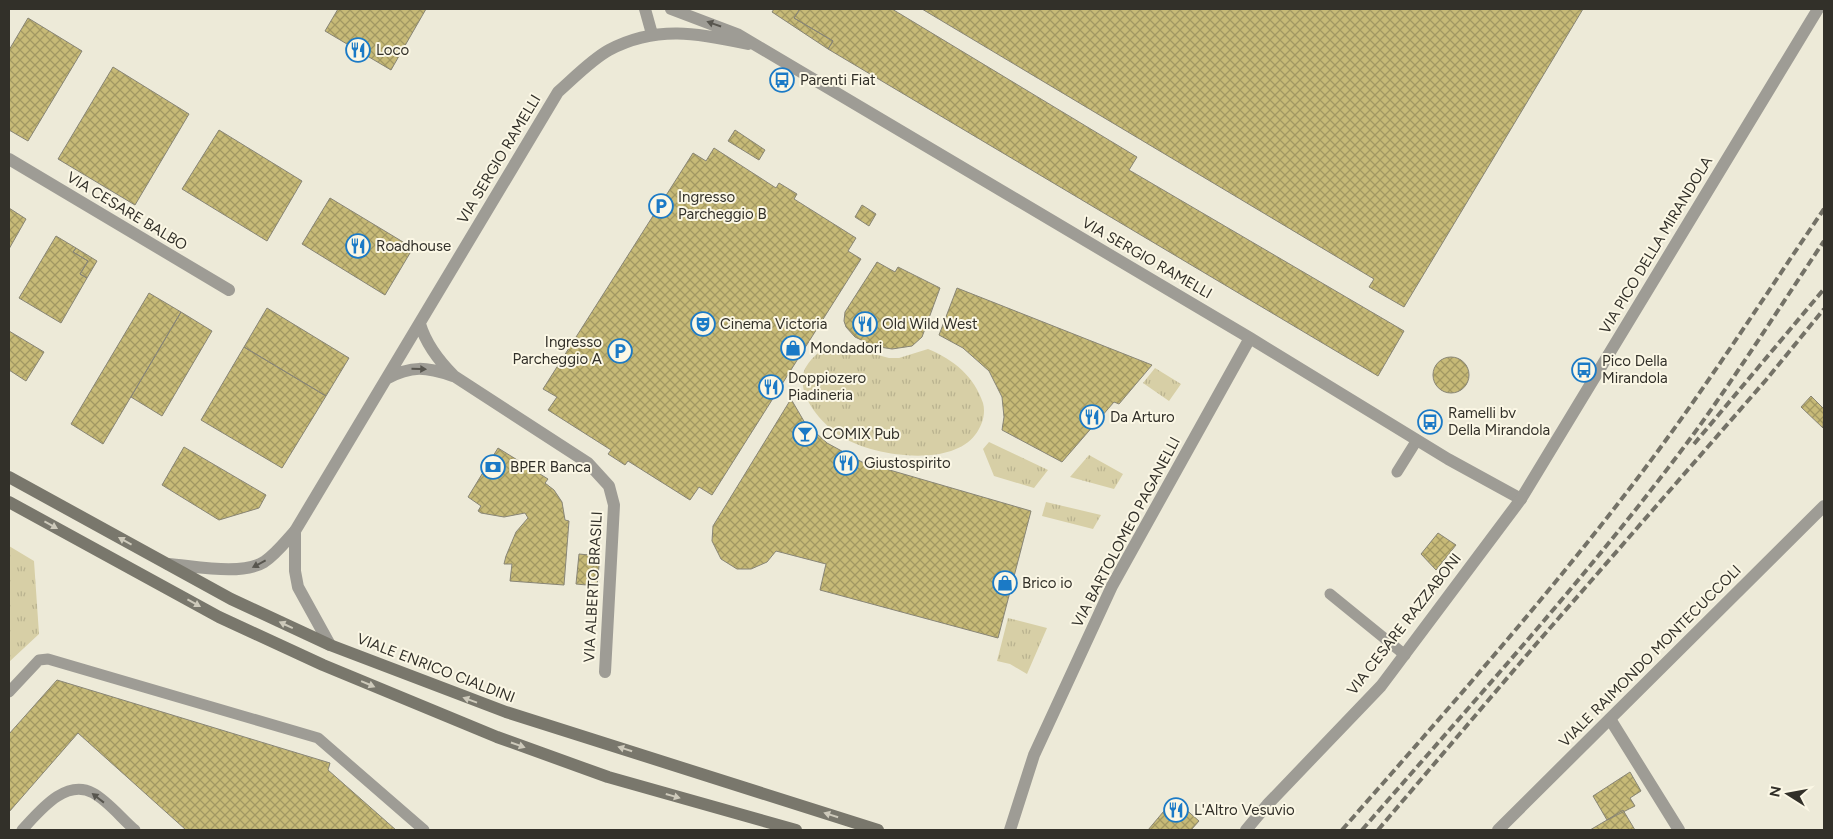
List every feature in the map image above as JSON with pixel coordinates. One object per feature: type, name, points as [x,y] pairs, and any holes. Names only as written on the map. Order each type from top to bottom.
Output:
[{"type":"main road","name":"VIALE ENRICO CIALDINI","points":[[9,477],[231,599],[330,645],[506,712],[878,830]]},
{"type":"main road","points":[[9,502],[218,617],[323,665],[497,737],[608,776],[796,830]]},
{"type":"street","points":[[645,9],[652,34]]},
{"type":"street","name":"VIA SERGIO RAMELLI","points":[[671,9],[715,24],[737,34],[1250,338],[1417,440],[1521,499]]},
{"type":"street","name":"VIA PICO DELLA MIRANDOLA","points":[[1521,499],[1818,9]]},
{"type":"street","name":"VIA SERGIO RAMELLI","points":[[168,564],[240,569],[252,568],[271,556],[295,531],[558,92],[608,50],[652,34],[703,36],[755,46]]},
{"type":"street","name":"VIA CESARE BALBO","points":[[9,159],[229,290]]},
{"type":"street","name":"VIA ALBERTO BRASILI","points":[[420,324],[424,336],[444,366],[454,376],[588,463],[609,486],[614,505],[604,672]]},
{"type":"street","name":"VIA BARTOLOMEO PAGANELLI","points":[[1010,830],[1034,755],[1112,586],[1250,338]]},
{"type":"street","name":"VIA ALBERTO BRASILI","points":[[386,379],[408,368],[432,370],[454,376]]},
{"type":"street","name":"VIA CESARE RAZZABONI","points":[[1246,830],[1267,805],[1381,686],[1521,499]]},
{"type":"street","name":"VIALE RAIMONDO MONTECUCCOLI","points":[[1498,830],[1824,506]]},
{"type":"street","points":[[295,531],[295,571],[298,587],[330,645]]},
{"type":"street","points":[[1610,719],[1679,830]]},
{"type":"lane","points":[[1397,472],[1417,440]]},
{"type":"lane","points":[[1330,594],[1405,654]]},
{"type":"lane","points":[[9,692],[39,660],[48,659],[318,738],[424,830]]},
{"type":"lane","points":[[22,830],[51,800],[65,792],[86,790],[95,794],[135,830]]},
{"type":"green space","points":[[830,344],[848,344],[859,350],[889,358],[899,358],[928,349],[946,358],[968,377],[979,393],[983,403],[983,420],[975,435],[963,445],[948,452],[911,456],[872,449],[842,437],[827,425],[813,409],[807,400],[804,390],[804,371],[812,359]]},
{"type":"green space","points":[[1155,368],[1181,384],[1169,401],[1143,383]]},
{"type":"green space","points":[[989,442],[1048,470],[1034,488],[994,476],[983,449]]},
{"type":"green space","points":[[1089,455],[1123,474],[1114,489],[1070,477]]},
{"type":"green space","points":[[1046,502],[1101,515],[1093,529],[1042,516]]},
{"type":"green space","points":[[9,546],[34,561],[39,634],[9,662]]},
{"type":"green space","points":[[1008,618],[1047,628],[1027,674],[1010,664],[997,661]]},
{"type":"building","points":[[338,9],[426,9],[391,70],[325,31]]},
{"type":"building","points":[[774,9],[800,9],[794,18],[833,41],[828,49],[772,12]]},
{"type":"building","points":[[800,9],[892,9],[1137,157],[1129,170],[1404,331],[1378,376],[828,49],[833,41],[794,18]]},
{"type":"building","points":[[922,9],[1583,9],[1404,307],[1369,287],[1374,279]]},
{"type":"building","points":[[28,18],[82,51],[28,141],[9,130],[9,50]]},
{"type":"building","points":[[113,67],[189,114],[135,205],[58,159]]},
{"type":"building","points":[[219,130],[302,181],[267,241],[182,189]]},
{"type":"building","points":[[735,130],[765,150],[759,160],[728,141]]},
{"type":"building","name":"Cinema Victoria","points":[[714,148],[776,188],[779,183],[797,194],[794,199],[856,238],[848,251],[861,259],[712,495],[699,487],[690,500],[628,461],[625,465],[608,454],[611,450],[548,410],[557,397],[543,389],[693,153],[706,161]]},
{"type":"building","name":"Roadhouse","points":[[330,198],[413,248],[385,295],[302,244]]},
{"type":"building","points":[[862,205],[876,214],[869,226],[855,217]]},
{"type":"building","points":[[9,208],[26,219],[9,249]]},
{"type":"building","points":[[56,236],[76,248],[73,252],[88,261],[80,274],[87,278],[61,323],[19,298]]},
{"type":"building","points":[[76,248],[97,261],[87,278],[80,274],[88,261],[73,252]]},
{"type":"building","points":[[877,262],[895,272],[898,267],[940,288],[922,337],[912,346],[892,349],[874,346],[855,337],[846,327],[844,321],[845,312]]},
{"type":"building","points":[[957,288],[1152,365],[1119,404],[1114,402],[1062,462],[1002,430],[1004,417],[1002,397],[989,371],[963,348],[939,335]]},
{"type":"building","points":[[149,293],[181,312],[103,444],[71,424]]},
{"type":"building","points":[[267,308],[349,358],[326,396],[244,347]]},
{"type":"building","points":[[181,312],[212,331],[162,416],[131,397]]},
{"type":"building","points":[[9,331],[44,352],[26,381],[9,370]]},
{"type":"building","points":[[244,347],[326,396],[282,468],[201,420]]},
{"type":"building","points":[[1451,357],[1464,362],[1469,375],[1464,388],[1451,393],[1438,388],[1433,375],[1438,362]]},
{"type":"building","points":[[1811,396],[1824,409],[1823,428],[1801,407]]},
{"type":"building","points":[[791,399],[805,423],[827,443],[862,462],[1031,511],[998,638],[820,590],[826,564],[776,551],[767,562],[751,569],[737,569],[721,559],[712,541],[713,526]]},
{"type":"building","points":[[184,447],[266,495],[259,508],[219,520],[162,485]]},
{"type":"building","points":[[498,448],[548,479],[545,483],[554,490],[562,502],[565,520],[569,521],[564,585],[510,581],[512,564],[504,564],[506,556],[516,532],[528,518],[525,513],[504,517],[481,513],[478,511],[481,506],[468,497]]},
{"type":"building","points":[[1438,533],[1456,545],[1436,570],[1421,554]]},
{"type":"building","points":[[579,554],[600,556],[597,586],[576,584]]},
{"type":"building","points":[[57,680],[330,763],[328,770],[396,830],[186,830],[78,733],[9,812],[9,734]]},
{"type":"building","points":[[1630,772],[1641,791],[1630,798],[1635,806],[1607,820],[1593,796]]},
{"type":"building","name":"L'Altro Vesuvio","points":[[1174,799],[1199,821],[1191,830],[1148,830]]},
{"type":"building","points":[[1623,810],[1635,830],[1590,830],[1607,820]]},
{"type":"railway","points":[[1342,830],[1499,650],[1613,511],[1694,400],[1824,209]]},
{"type":"railway","points":[[1362,830],[1528,640],[1649,493],[1687,443],[1757,343],[1824,241]]},
{"type":"railway","points":[[1694,444],[1824,289]]},
{"type":"railway","points":[[1378,830],[1537,643],[1766,380],[1824,309]]},
{"type":"place","name":"Loco","points":[[358,50]]},
{"type":"place","name":"Parenti Fiat","points":[[782,80]]},
{"type":"place","name":"Ingresso Parcheggio B","points":[[661,206]]},
{"type":"place","name":"Roadhouse","points":[[358,246]]},
{"type":"place","name":"Cinema Victoria","points":[[703,324]]},
{"type":"place","name":"Old Wild West","points":[[865,324]]},
{"type":"place","name":"Mondadori","points":[[793,348]]},
{"type":"place","name":"Ingresso Parcheggio A","points":[[620,351]]},
{"type":"place","name":"Pico Della Mirandola","points":[[1584,370]]},
{"type":"place","name":"Doppiozero Piadineria","points":[[771,387]]},
{"type":"place","name":"Da Arturo","points":[[1092,417]]},
{"type":"place","name":"Ramelli bv Della Mirandola","points":[[1430,422]]},
{"type":"place","name":"COMIX Pub","points":[[805,434]]},
{"type":"place","name":"Giustospirito","points":[[846,463]]},
{"type":"place","name":"BPER Banca","points":[[493,467]]},
{"type":"place","name":"Brico io","points":[[1005,583]]},
{"type":"place","name":"L'Altro Vesuvio","points":[[1176,810]]}]
